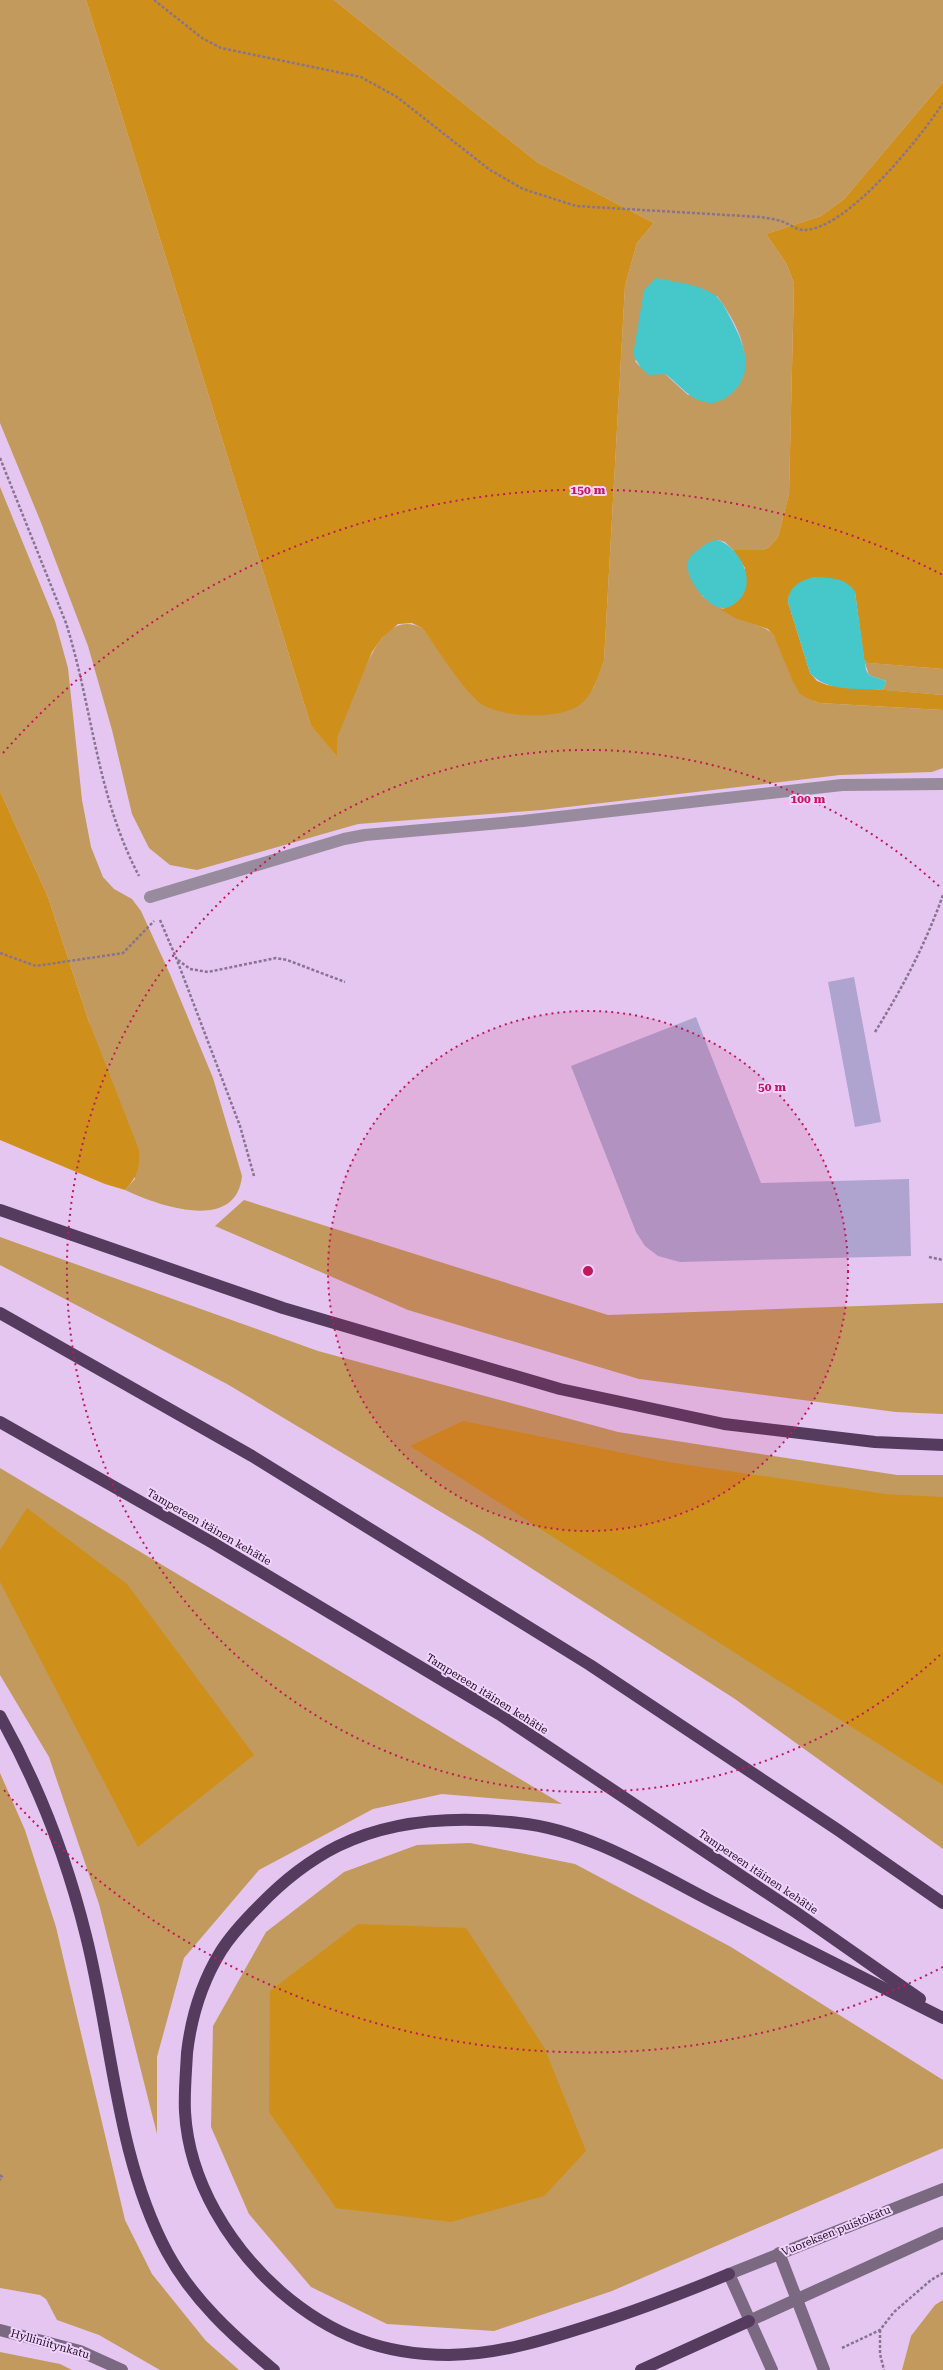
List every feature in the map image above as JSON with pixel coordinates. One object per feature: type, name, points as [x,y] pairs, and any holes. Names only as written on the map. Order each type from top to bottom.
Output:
[{"type":"highway","points":[[0,1210],[283,1308],[560,1389],[724,1424],[875,1442],[943,1445]]},
{"type":"highway","points":[[0,1313],[252,1456],[583,1661],[838,1830],[943,1904]]},
{"type":"highway","name":"Tampereen itäinen kehätie","points":[[0,1422],[213,1543],[499,1714],[797,1913],[943,2017]]},
{"type":"highway","points":[[0,1716],[25,1761],[57,1842],[86,1935],[131,2155],[149,2213],[167,2253],[188,2286],[233,2335],[274,2370]]},
{"type":"highway","points":[[729,2274],[638,2310],[539,2342],[482,2353],[447,2355],[399,2351],[364,2343],[336,2330],[296,2304],[271,2282],[239,2249],[220,2220],[195,2166],[185,2115],[185,2076],[190,2030],[202,1987],[221,1951],[243,1922],[275,1889],[308,1863],[342,1844],[382,1830],[424,1821],[520,1823],[556,1829],[615,1852],[943,2017]]},
{"type":"highway","points":[[641,2370],[749,2320]]},
{"type":"main road","name":"Vuoreksen puistokatu","points":[[729,2274],[943,2189]]},
{"type":"main road","points":[[749,2320],[943,2233]]},
{"type":"main road","points":[[780,2254],[824,2370]]},
{"type":"main road","points":[[729,2274],[772,2370]]},
{"type":"main road","name":"Hylliniitynkatu","points":[[0,2330],[80,2351],[122,2370]]},
{"type":"lane","points":[[150,897],[344,839],[365,835],[523,821],[842,785],[943,784]]},
{"type":"path","points":[[154,0],[202,38],[221,48],[361,77],[397,97],[490,170],[523,189],[576,206],[760,217],[781,221],[802,231],[818,227],[848,210],[893,167],[943,103]]},
{"type":"path","points":[[0,458],[66,623],[75,651],[100,774],[109,806],[127,854],[150,897]]},
{"type":"path","points":[[875,1032],[910,973],[927,939],[943,894]]},
{"type":"path","points":[[0,953],[36,966],[123,953],[159,917],[178,960],[240,1126],[254,1176]]},
{"type":"path","points":[[178,960],[190,969],[208,972],[276,958],[287,960],[345,982]]},
{"type":"path","points":[[929,1257],[943,1260]]},
{"type":"path","points":[[0,2175],[2,2177],[0,2180]]},
{"type":"path","points":[[884,2370],[880,2354],[880,2330],[894,2312],[931,2280],[943,2273]]},
{"type":"shaded area","points":[[0,0],[86,0],[311,726],[337,755],[338,732],[342,721],[364,670],[378,644],[387,633],[397,626],[408,624],[422,628],[475,699],[593,689],[604,661],[625,286],[637,243],[654,223],[537,162],[334,0],[943,0],[943,82],[844,199],[821,216],[766,234],[786,263],[794,283],[789,494],[778,537],[769,547],[763,550],[733,550],[725,542],[718,540],[702,596],[735,616],[771,632],[779,645],[790,675],[795,684],[801,692],[819,703],[943,710],[943,768],[932,772],[840,775],[542,810],[358,824],[197,870],[170,865],[149,848],[132,814],[112,730],[88,646],[40,520],[0,423]],"holes":[[[717,296],[724,305],[735,325],[743,345],[745,366],[743,377],[688,395],[665,374],[648,372],[635,361]]]},
{"type":"shaded area","points":[[86,0],[334,0],[537,162],[654,223],[637,243],[625,286],[604,661],[592,690],[581,704],[558,713],[543,715],[511,714],[484,706],[475,699],[461,682],[422,628],[412,623],[398,624],[382,638],[372,652],[337,738],[337,756],[311,726]]},
{"type":"shaded area","points":[[943,82],[943,669],[869,663],[864,660],[855,592],[789,595],[788,602],[810,673],[817,681],[827,685],[943,695],[943,710],[819,703],[800,694],[793,682],[774,636],[768,629],[735,618],[720,609],[726,608],[745,568],[733,550],[763,550],[769,547],[778,537],[789,494],[794,283],[786,263],[766,234],[821,216],[844,199]]},
{"type":"shaded area","points":[[656,278],[687,284],[703,289],[716,296],[725,307],[740,338],[746,366],[744,376],[739,385],[724,399],[710,403],[696,399],[685,392],[665,374],[649,375],[641,368],[633,355],[644,290]]},
{"type":"shaded area","points":[[0,487],[55,621],[68,668],[82,800],[91,847],[103,877],[114,889],[132,899],[141,911],[169,972],[213,1078],[242,1176],[237,1194],[226,1205],[211,1210],[193,1210],[174,1207],[125,1190],[135,1179],[89,1022],[48,897],[0,791]]},
{"type":"shaded area","points":[[718,540],[733,550],[739,558],[744,566],[747,585],[744,593],[738,601],[724,608],[716,606],[704,597],[693,583],[688,568],[689,558],[692,555],[708,543]]},
{"type":"shaded area","points":[[814,577],[837,579],[847,583],[855,592],[866,670],[869,675],[886,681],[883,690],[854,689],[834,686],[817,679],[810,673],[788,602],[789,596],[796,585],[804,580]]},
{"type":"shaded area","points":[[864,660],[870,663],[943,669],[943,695],[883,690],[886,681],[869,675]]},
{"type":"shaded area","points":[[0,791],[48,897],[89,1022],[139,1150],[137,1172],[125,1190],[105,1184],[0,1140]]},
{"type":"shaded area","points":[[244,1200],[608,1315],[943,1303],[943,1414],[896,1412],[639,1379],[408,1310],[215,1226]]},
{"type":"shaded area","points":[[0,1237],[318,1351],[618,1432],[897,1475],[943,1475],[943,1849],[735,1699],[481,1536],[227,1384],[0,1265]]},
{"type":"shaded area","points":[[463,1421],[668,1462],[885,1494],[943,1497],[943,1785],[410,1446]]},
{"type":"shaded area","points":[[0,1468],[562,1804],[442,1794],[373,1809],[259,1870],[184,1958],[157,2057],[157,2134],[99,1904],[49,1757],[0,1675]]},
{"type":"shaded area","points":[[27,1508],[127,1584],[254,1755],[138,1847],[0,1582],[0,1550]]},
{"type":"shaded area","points":[[0,1773],[25,1830],[56,1927],[125,2220],[152,2274],[206,2341],[239,2370],[160,2370],[99,2335],[57,2320],[46,2299],[40,2295],[0,2288]]},
{"type":"shaded area","points":[[470,1843],[575,1864],[731,1947],[943,2080],[943,2148],[612,2291],[494,2331],[387,2324],[311,2287],[249,2214],[211,2127],[213,2026],[266,1932],[344,1872],[417,1845]]},
{"type":"shaded area","points":[[358,1924],[466,1928],[544,2047],[586,2151],[544,2196],[451,2222],[336,2208],[269,2112],[270,1991]]},
{"type":"shaded area","points":[[943,2300],[943,2370],[902,2370],[911,2336],[935,2305]]},
{"type":"shaded area","points":[[0,2352],[60,2364],[72,2370],[0,2370]]},
{"type":"building","points":[[854,977],[881,1122],[855,1127],[828,982]]},
{"type":"building","points":[[696,1017],[761,1183],[909,1179],[911,1256],[680,1262],[658,1256],[645,1246],[636,1232],[571,1066]]}]
